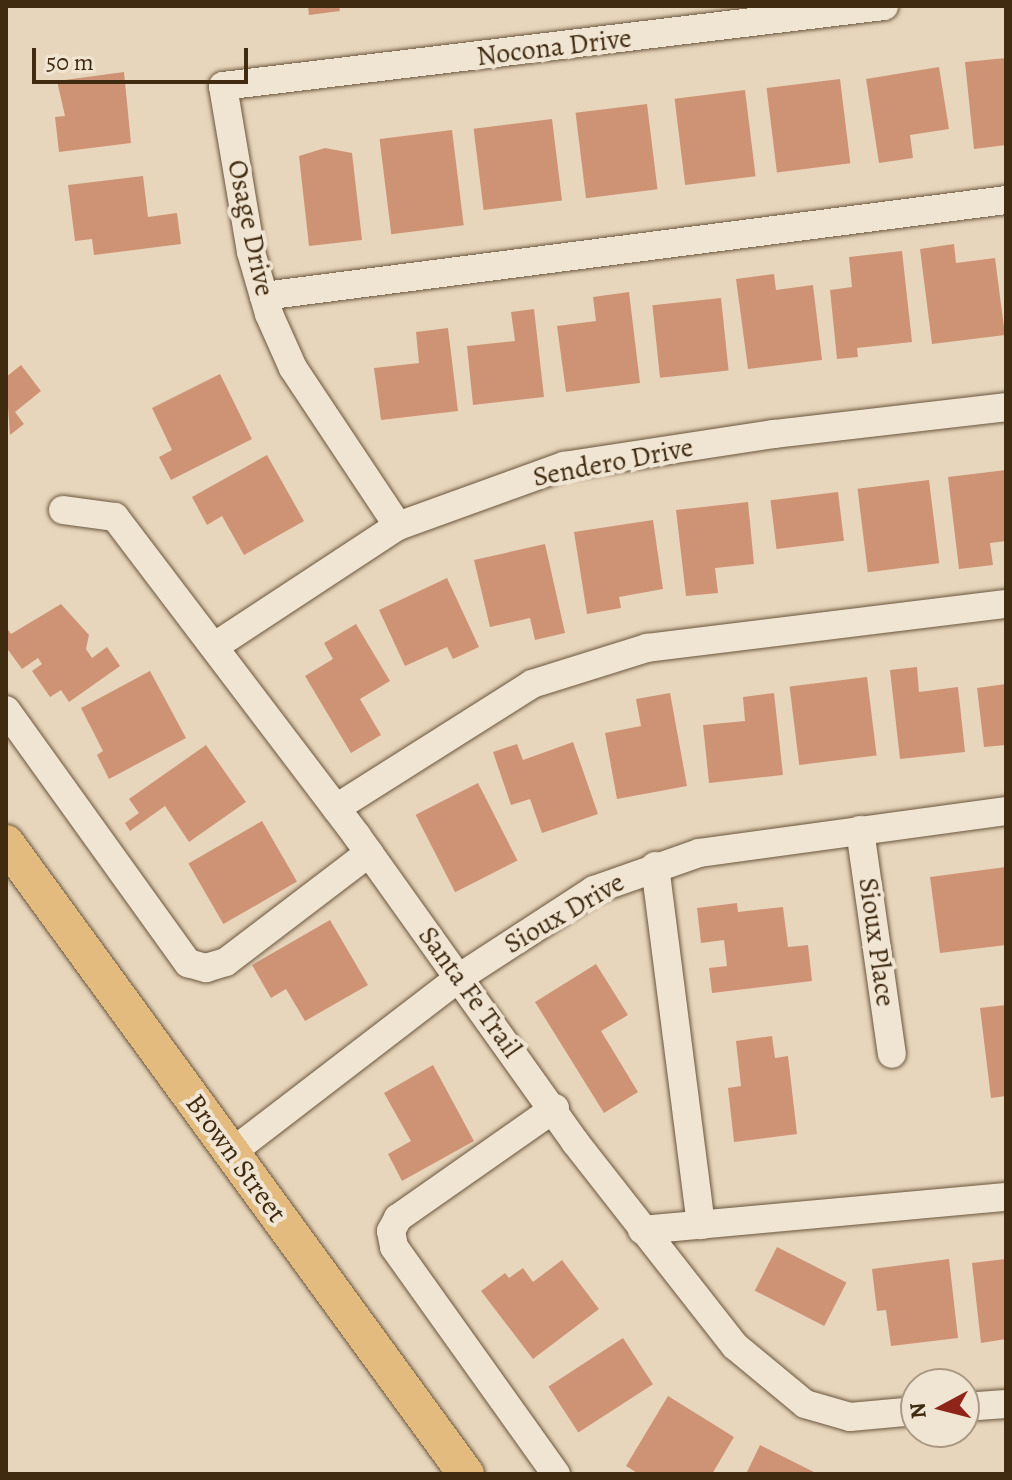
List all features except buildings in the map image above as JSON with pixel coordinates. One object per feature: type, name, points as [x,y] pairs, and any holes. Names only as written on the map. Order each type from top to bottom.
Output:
[{"type":"main road","name":"Brown Street","points":[[6,843],[466,1474]]},
{"type":"street","name":"Nocona Drive","points":[[223,86],[884,6]]},
{"type":"street","name":"Osage Drive","points":[[223,86],[251,252],[264,296],[293,368],[398,526]]},
{"type":"street","points":[[264,296],[1006,200]]},
{"type":"street","name":"Sendero Drive","points":[[215,646],[398,526],[564,466],[774,434],[1006,407]]},
{"type":"street","name":"Santa Fe Trail","points":[[63,510],[115,517],[336,808],[642,1230],[735,1346],[790,1395],[850,1417],[900,1412]]},
{"type":"street","points":[[336,808],[532,684],[647,648],[1006,604]]},
{"type":"street","points":[[6,710],[188,963],[206,968],[226,962],[369,853]]},
{"type":"street","name":"Sioux Drive","points":[[232,1152],[460,977],[539,921],[594,890],[699,853],[1006,811]]},
{"type":"street","name":"Sioux Place","points":[[860,830],[892,1054]]},
{"type":"street","points":[[655,866],[701,1225]]},
{"type":"street","points":[[555,1108],[398,1218],[391,1231],[394,1247],[556,1474]]},
{"type":"street","points":[[642,1230],[1006,1197]]},
{"type":"street","points":[[980,1406],[1006,1404]]}]
